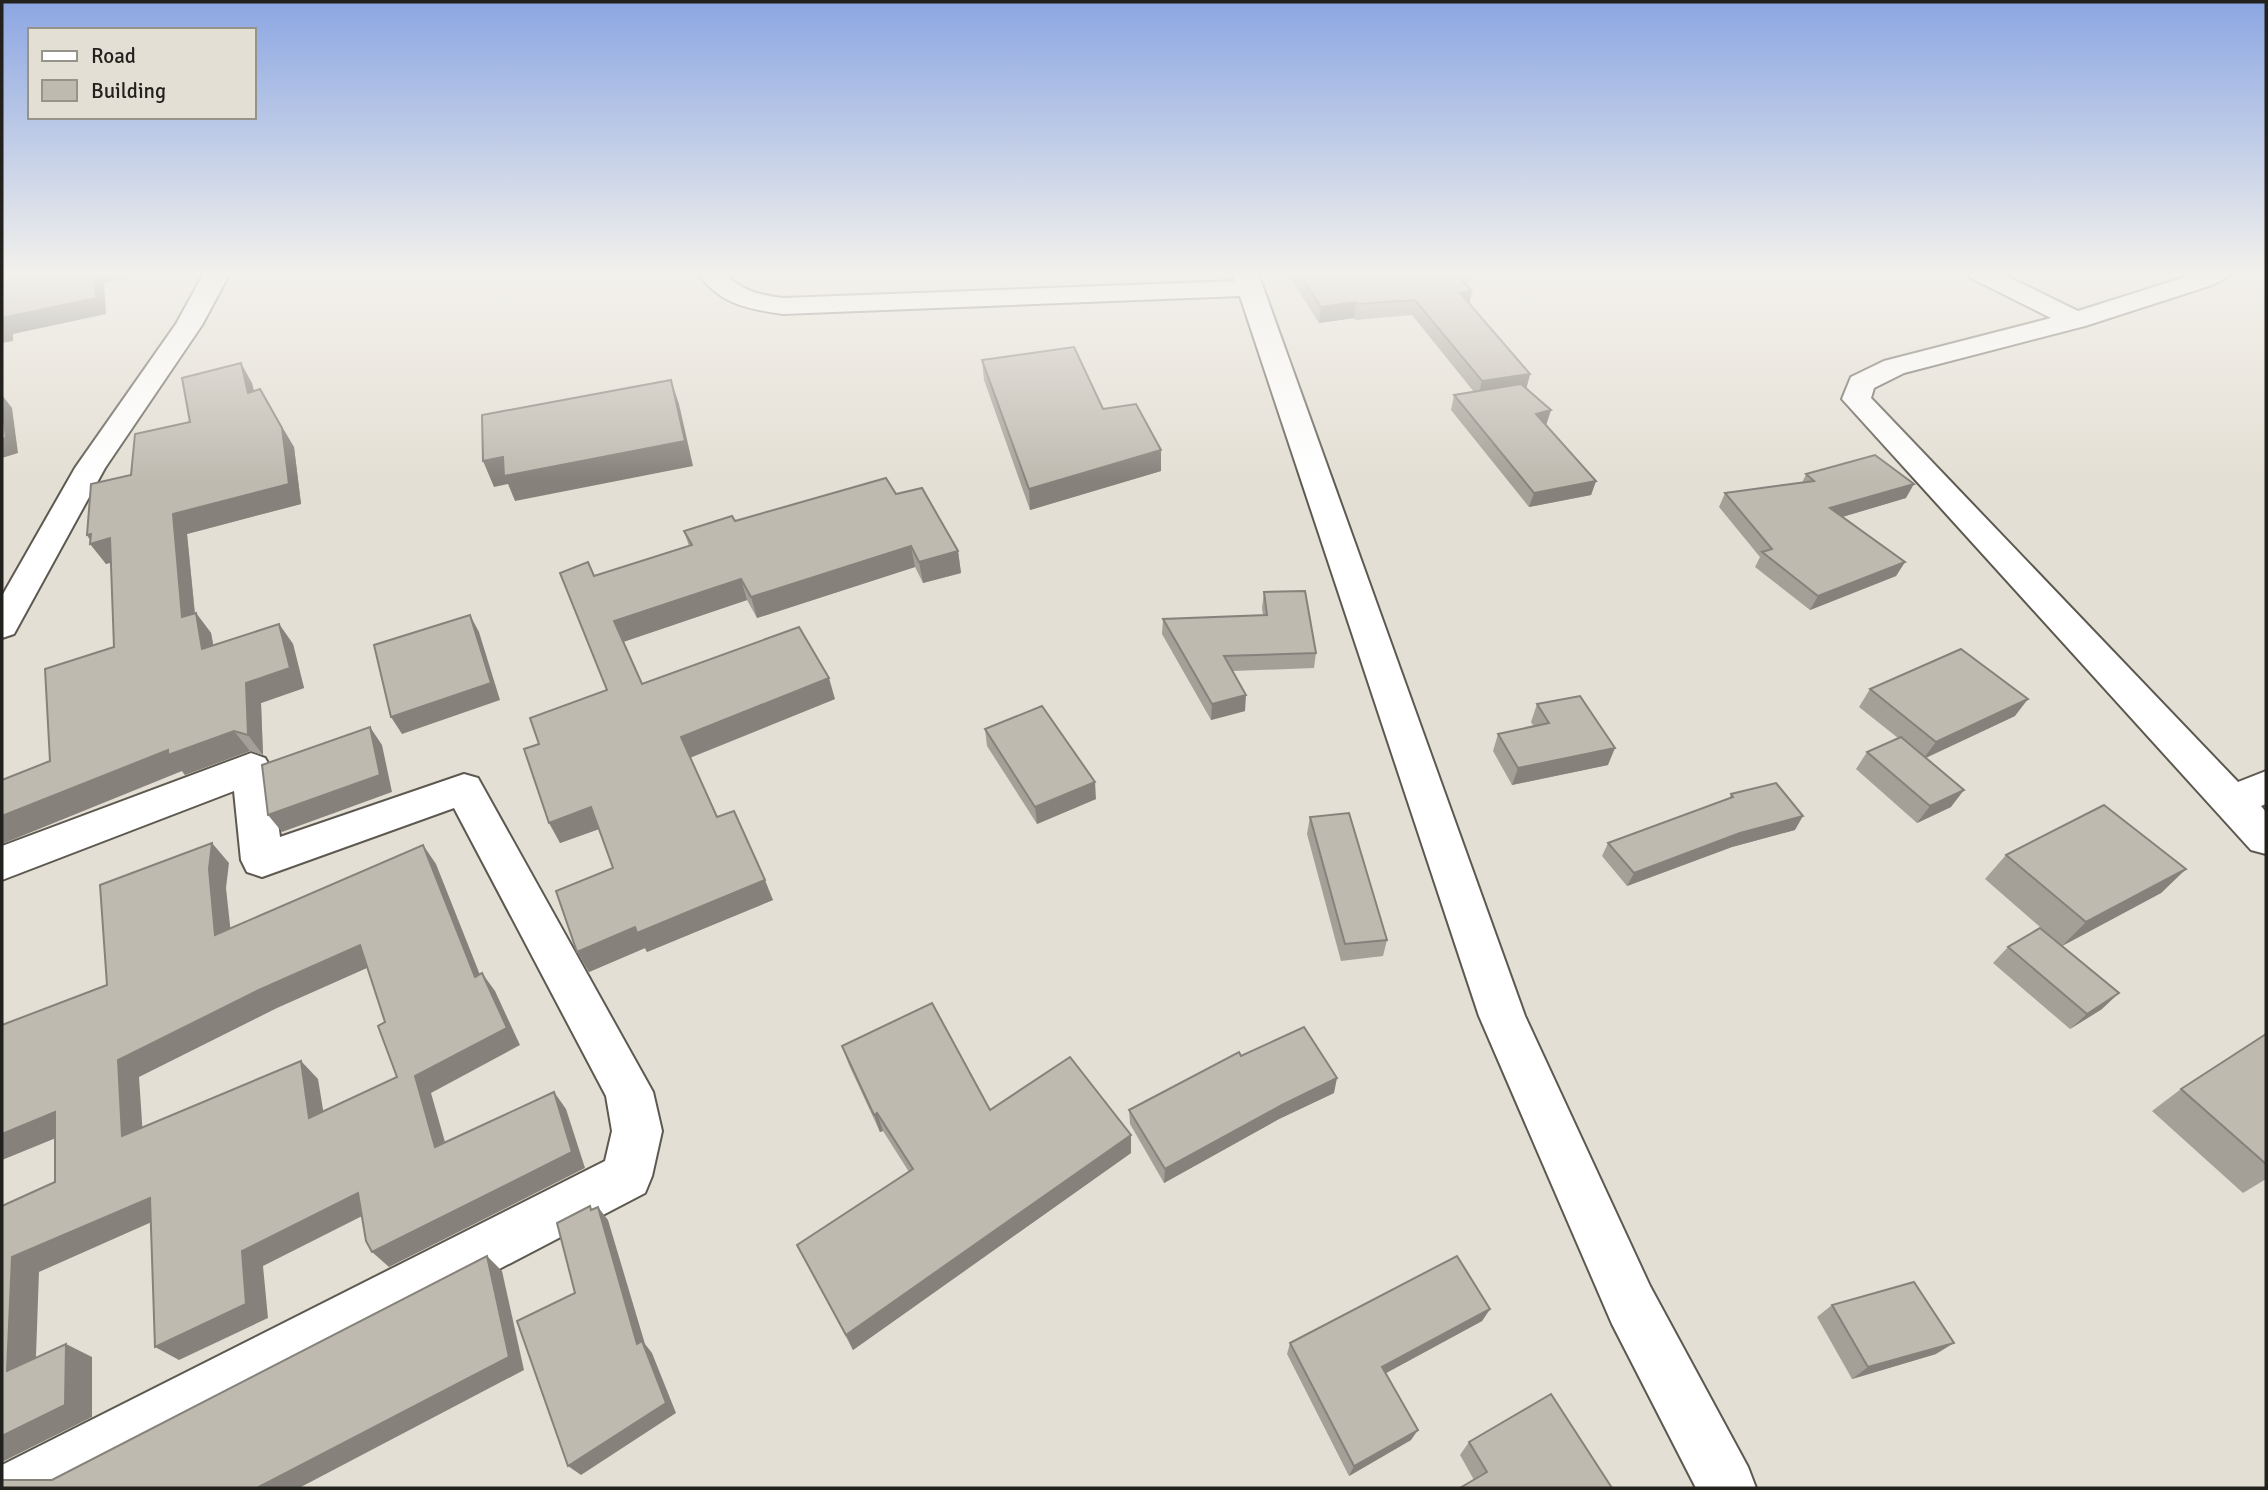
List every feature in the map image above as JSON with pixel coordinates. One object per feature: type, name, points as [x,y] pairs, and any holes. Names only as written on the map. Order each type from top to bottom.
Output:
[{"type":"street","points":[[2,626],[90,468],[177,343]]},
{"type":"street","points":[[1270,343],[1502,1016],[1631,1305],[1727,1488]]},
{"type":"street","points":[[1989,343],[1894,367],[1861,383],[1856,399],[2250,794],[2266,838]]},
{"type":"street","points":[[2,863],[251,768],[262,860],[464,789],[629,1093],[636,1131],[627,1176],[19,1488]]},
{"type":"building","points":[[1450,343],[1503,343],[1530,374],[1482,381]]},
{"type":"building","points":[[1074,347],[1103,409],[1136,404],[1161,450],[1029,489],[982,360]]},
{"type":"building","points":[[241,363],[248,393],[260,389],[282,428],[289,484],[173,514],[182,617],[196,613],[202,649],[279,624],[290,668],[246,683],[248,735],[234,731],[168,755],[168,750],[2,816],[2,780],[50,761],[45,669],[114,647],[110,538],[90,544],[91,534],[87,535],[91,484],[131,475],[135,434],[190,422],[182,378]]},
{"type":"building","points":[[671,380],[685,441],[504,476],[503,457],[483,461],[482,415]]},
{"type":"building","points":[[1521,384],[1551,410],[1536,414],[1596,481],[1534,493],[1454,395]]},
{"type":"building","points":[[2,405],[6,438],[2,439]]},
{"type":"building","points":[[1875,455],[1914,484],[1830,508],[1905,562],[1818,596],[1762,552],[1772,549],[1725,493],[1814,481],[1806,474]]},
{"type":"building","points":[[886,478],[896,494],[922,488],[958,551],[919,562],[911,546],[751,597],[741,579],[614,621],[642,684],[799,627],[829,678],[681,737],[717,817],[734,811],[765,880],[637,933],[635,927],[577,952],[556,891],[613,868],[591,807],[549,823],[524,749],[539,744],[530,718],[607,690],[560,573],[588,562],[594,576],[692,545],[684,531],[732,516],[735,521]]},
{"type":"building","points":[[1305,591],[1316,653],[1224,656],[1246,695],[1212,704],[1163,619],[1267,615],[1264,592]]},
{"type":"building","points":[[470,615],[491,683],[391,717],[374,645]]},
{"type":"building","points":[[1961,649],[2028,699],[1936,742],[1870,689]]},
{"type":"building","points":[[1580,696],[1615,748],[1518,768],[1498,734],[1549,723],[1537,704]]},
{"type":"building","points":[[1042,706],[1095,782],[1035,807],[985,729]]},
{"type":"building","points":[[370,727],[380,775],[268,815],[262,765]]},
{"type":"building","points":[[1901,737],[1964,790],[1930,806],[1867,752]]},
{"type":"building","points":[[1776,783],[1803,816],[1740,833],[1634,873],[1608,843],[1733,797],[1731,794]]},
{"type":"building","points":[[2104,805],[2186,869],[2086,922],[2006,855]]},
{"type":"building","points":[[1349,813],[1387,940],[1345,944],[1310,817]]},
{"type":"building","points":[[212,843],[209,869],[215,935],[423,845],[475,977],[482,973],[507,1028],[415,1076],[435,1147],[554,1092],[572,1152],[372,1252],[366,1241],[358,1193],[242,1251],[246,1304],[155,1347],[150,1198],[12,1257],[7,1371],[66,1344],[65,1405],[2,1436],[2,1206],[55,1182],[55,1112],[2,1134],[2,1025],[107,985],[100,885]],"holes":[[[360,945],[385,1022],[378,1026],[397,1077],[309,1118],[301,1061],[122,1136],[118,1060],[259,990]]]},
{"type":"building","points":[[2040,928],[2119,993],[2087,1014],[2008,947]]},
{"type":"building","points":[[932,1003],[990,1110],[1070,1057],[1131,1135],[846,1335],[797,1245],[913,1169],[877,1113],[874,1115],[842,1046]]},
{"type":"building","points":[[1304,1027],[1337,1078],[1165,1169],[1129,1110],[1239,1052],[1241,1056]]},
{"type":"building","points":[[2266,1034],[2266,1164],[2181,1089]]},
{"type":"building","points":[[590,1206],[591,1210],[598,1207],[637,1344],[642,1341],[666,1403],[568,1466],[517,1321],[575,1293],[557,1223]]},
{"type":"building","points":[[487,1256],[509,1357],[257,1488],[2,1488],[2,1480],[52,1480]]},
{"type":"building","points":[[1457,1256],[1490,1309],[1382,1367],[1418,1430],[1354,1466],[1290,1343]]},
{"type":"building","points":[[1914,1282],[1954,1343],[1868,1367],[1832,1305]]},
{"type":"building","points":[[1551,1394],[1612,1488],[1460,1488],[1487,1472],[1469,1442]]}]
